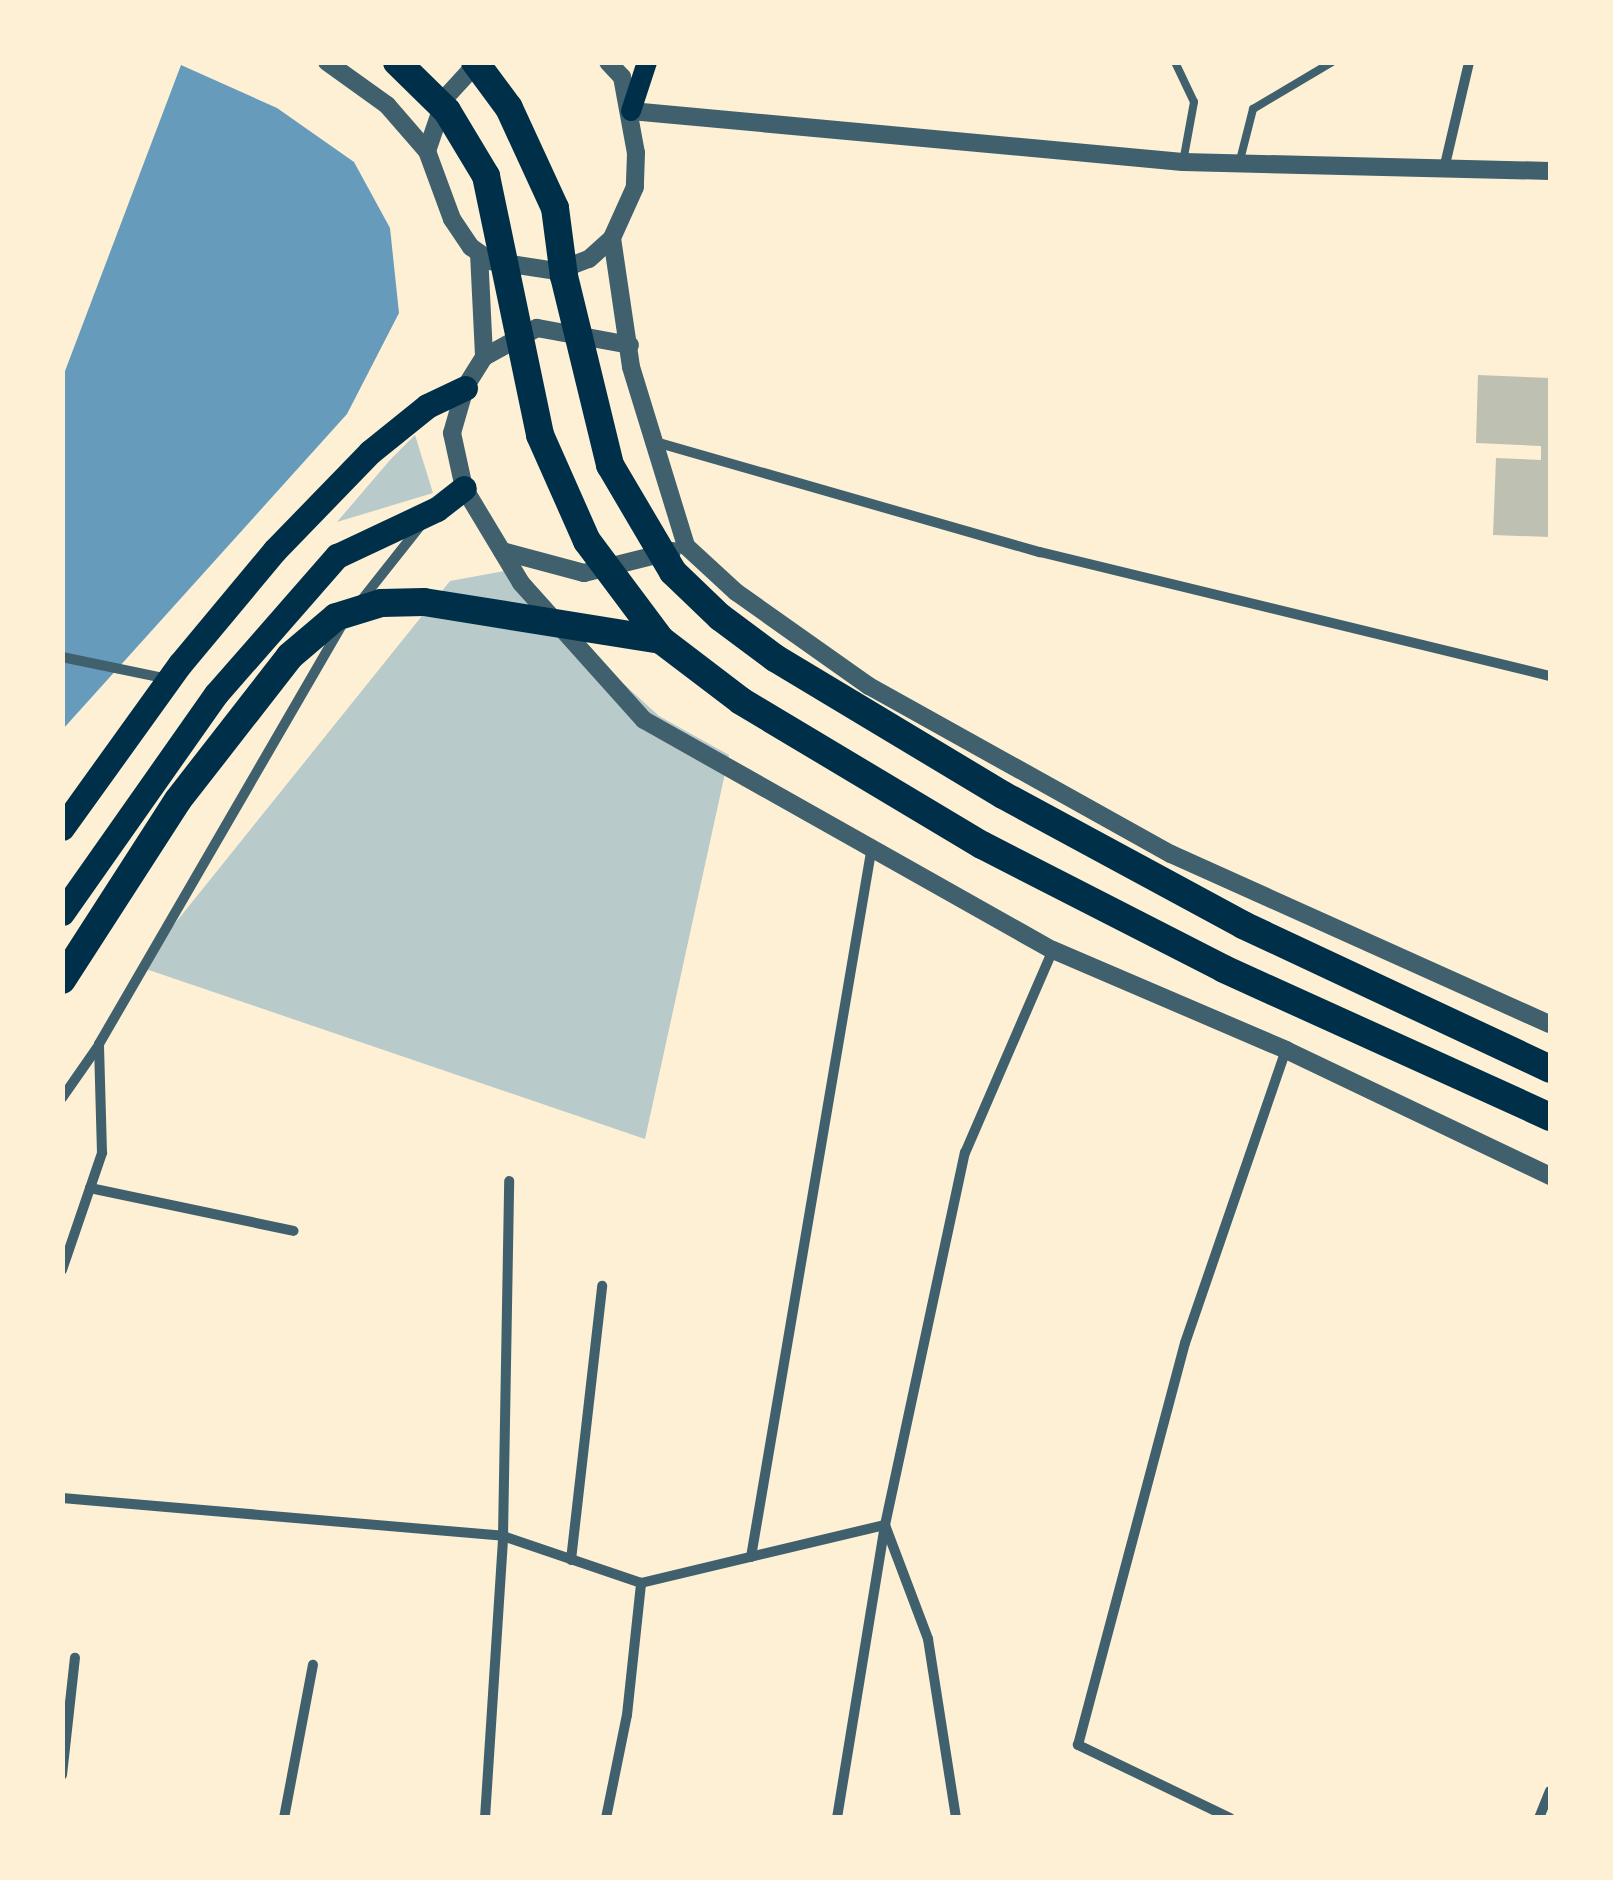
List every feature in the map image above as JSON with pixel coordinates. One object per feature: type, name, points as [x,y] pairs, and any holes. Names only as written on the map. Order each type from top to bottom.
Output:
[{"type":"highway","points":[[397,62],[446,111],[486,176],[540,435],[587,542],[661,640],[741,701],[982,845],[1224,969],[1550,1116]]},
{"type":"highway","points":[[476,62],[509,108],[555,208],[564,276],[610,464],[673,572],[720,617],[774,658],[1002,795],[1243,925],[1550,1069]]},
{"type":"highway","points":[[62,980],[178,800],[290,656],[336,618],[381,603],[424,602],[661,640]]},
{"type":"main road","points":[[630,111],[646,62]]},
{"type":"main road","points":[[62,828],[169,679],[274,550],[370,452],[427,406],[465,388]]},
{"type":"main road","points":[[62,913],[216,694],[338,556],[437,509],[464,488]]},
{"type":"street","points":[[326,62],[387,105],[428,150],[452,219],[479,253],[525,270],[556,272],[589,258],[612,238],[635,187],[630,111],[622,78],[608,62]]},
{"type":"street","points":[[428,150],[445,98],[476,62]]},
{"type":"street","points":[[1444,168],[1469,62]]},
{"type":"street","points":[[630,111],[1183,162],[1550,171]]},
{"type":"street","points":[[612,238],[650,440],[686,546],[736,592],[869,686],[1171,854],[1550,1024]]},
{"type":"street","points":[[479,253],[484,357]]},
{"type":"street","points":[[630,345],[537,328],[484,357],[465,388],[452,433],[464,488],[522,582],[644,720],[1053,950],[1286,1050],[1550,1176]]},
{"type":"street","points":[[650,440],[1040,552],[1550,676]]},
{"type":"street","points":[[62,1098],[99,1044],[334,637],[437,509]]},
{"type":"street","points":[[502,550],[584,574],[686,546]]},
{"type":"street","points":[[62,657],[169,679]]},
{"type":"street","points":[[751,1557],[872,845]]},
{"type":"street","points":[[837,1818],[885,1524],[965,1153],[1053,950]]},
{"type":"street","points":[[62,1270],[102,1153],[99,1044]]},
{"type":"street","points":[[1230,1818],[1078,1744],[1185,1343],[1286,1050]]},
{"type":"street","points":[[485,1818],[502,1536],[509,1182]]},
{"type":"street","points":[[90,1188],[294,1230]]},
{"type":"street","points":[[571,1560],[602,1286]]},
{"type":"street","points":[[62,1498],[502,1536],[641,1584],[885,1524]]},
{"type":"street","points":[[885,1524],[928,1639],[956,1818]]},
{"type":"street","points":[[606,1818],[627,1716],[641,1584]]},
{"type":"street","points":[[62,1775],[75,1658]]},
{"type":"street","points":[[284,1818],[313,1665]]},
{"type":"street","points":[[1539,1818],[1550,1791]]},
{"type":"lane","points":[[1175,62],[1194,102],[1183,162]]},
{"type":"lane","points":[[1239,164],[1253,109],[1332,62]]},
{"type":"shaded area","points":[[415,435],[433,493],[337,522],[390,460]]},
{"type":"shaded area","points":[[515,569],[571,636],[659,716],[729,755],[645,1139],[140,967],[450,581]]},
{"type":"water","points":[[181,65],[277,108],[354,162],[390,228],[399,313],[347,414],[63,729],[62,379]]},
{"type":"building","points":[[1478,375],[1550,378],[1550,537],[1493,535],[1496,458],[1541,460],[1541,446],[1476,443]]}]
